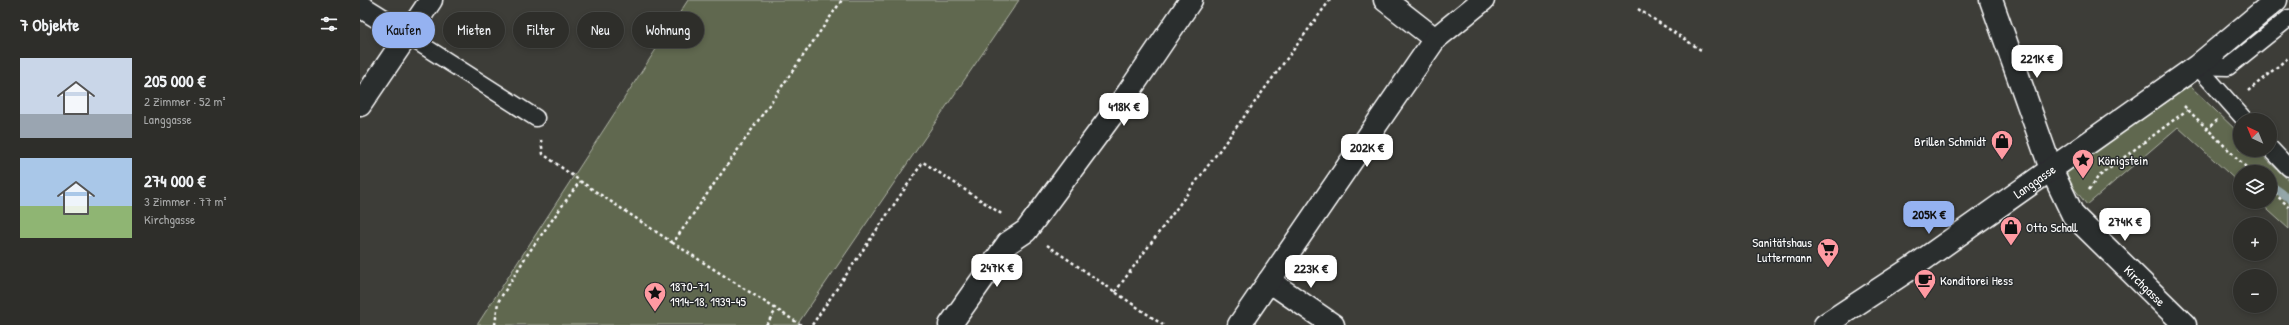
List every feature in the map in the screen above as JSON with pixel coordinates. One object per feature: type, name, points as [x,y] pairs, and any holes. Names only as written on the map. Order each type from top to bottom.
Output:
[{"type":"street","points":[[423,12],[431,0]]},
{"type":"street","points":[[950,325],[1008,244],[1026,231],[1128,93],[1191,0]]},
{"type":"street","points":[[1385,0],[1435,39]]},
{"type":"street","points":[[1239,325],[1435,39],[1483,0]]},
{"type":"street","name":"Kirchgasse","points":[[1991,0],[2051,169],[2074,215],[2184,325]]},
{"type":"street","name":"Langgasse","points":[[1824,325],[1914,267],[2167,88],[2197,66],[2276,0]]},
{"type":"street","points":[[360,6],[372,14]]},
{"type":"street","points":[[360,105],[400,48]]},
{"type":"street","points":[[1269,281],[1333,325]]},
{"type":"lane","points":[[2197,66],[2228,67],[2289,18]]},
{"type":"lane","points":[[427,48],[536,118]]},
{"type":"lane","points":[[2197,66],[2239,113]]},
{"type":"lane","points":[[2277,150],[2289,168]]},
{"type":"path","points":[[673,243],[842,0]]},
{"type":"path","points":[[1115,292],[1330,0]]},
{"type":"path","points":[[1638,9],[1701,50]]},
{"type":"path","points":[[2244,95],[2289,57]]},
{"type":"path","points":[[2167,88],[2187,110],[2245,165]]},
{"type":"path","points":[[2074,215],[2098,177],[2187,110]]},
{"type":"path","points":[[543,154],[580,181],[673,243],[800,325]]},
{"type":"path","points":[[812,325],[923,162],[1163,325]]},
{"type":"path","points":[[495,325],[498,302],[527,255],[580,181]]},
{"type":"path","points":[[2277,196],[2289,207]]},
{"type":"path","points":[[766,325],[776,310]]},
{"type":"green space","points":[[688,0],[1019,0],[797,325],[477,325],[657,48],[704,48],[704,12],[680,12]]},
{"type":"green space","points":[[2190,86],[2233,127],[2233,157],[2264,157],[2272,165],[2233,165],[2233,178],[2178,127],[2087,205],[2063,174]]},
{"type":"green space","points":[[2277,169],[2289,181],[2289,229],[2267,209],[2277,209]]},
{"type":"waterway","points":[[2277,190],[2289,198]]},
{"type":"place","name":"Brillen Schmidt","points":[[2002,160]]},
{"type":"place","name":"Königstein","points":[[2083,180]]},
{"type":"place","name":"Otto Schall","points":[[2011,246]]},
{"type":"place","name":"Sanitätshaus Luttermann","points":[[1828,268]]},
{"type":"place","name":"Konditorei Hess","points":[[1925,300]]},
{"type":"place","name":"1870-71, 1914-18, 1939-45","points":[[655,312]]}]
